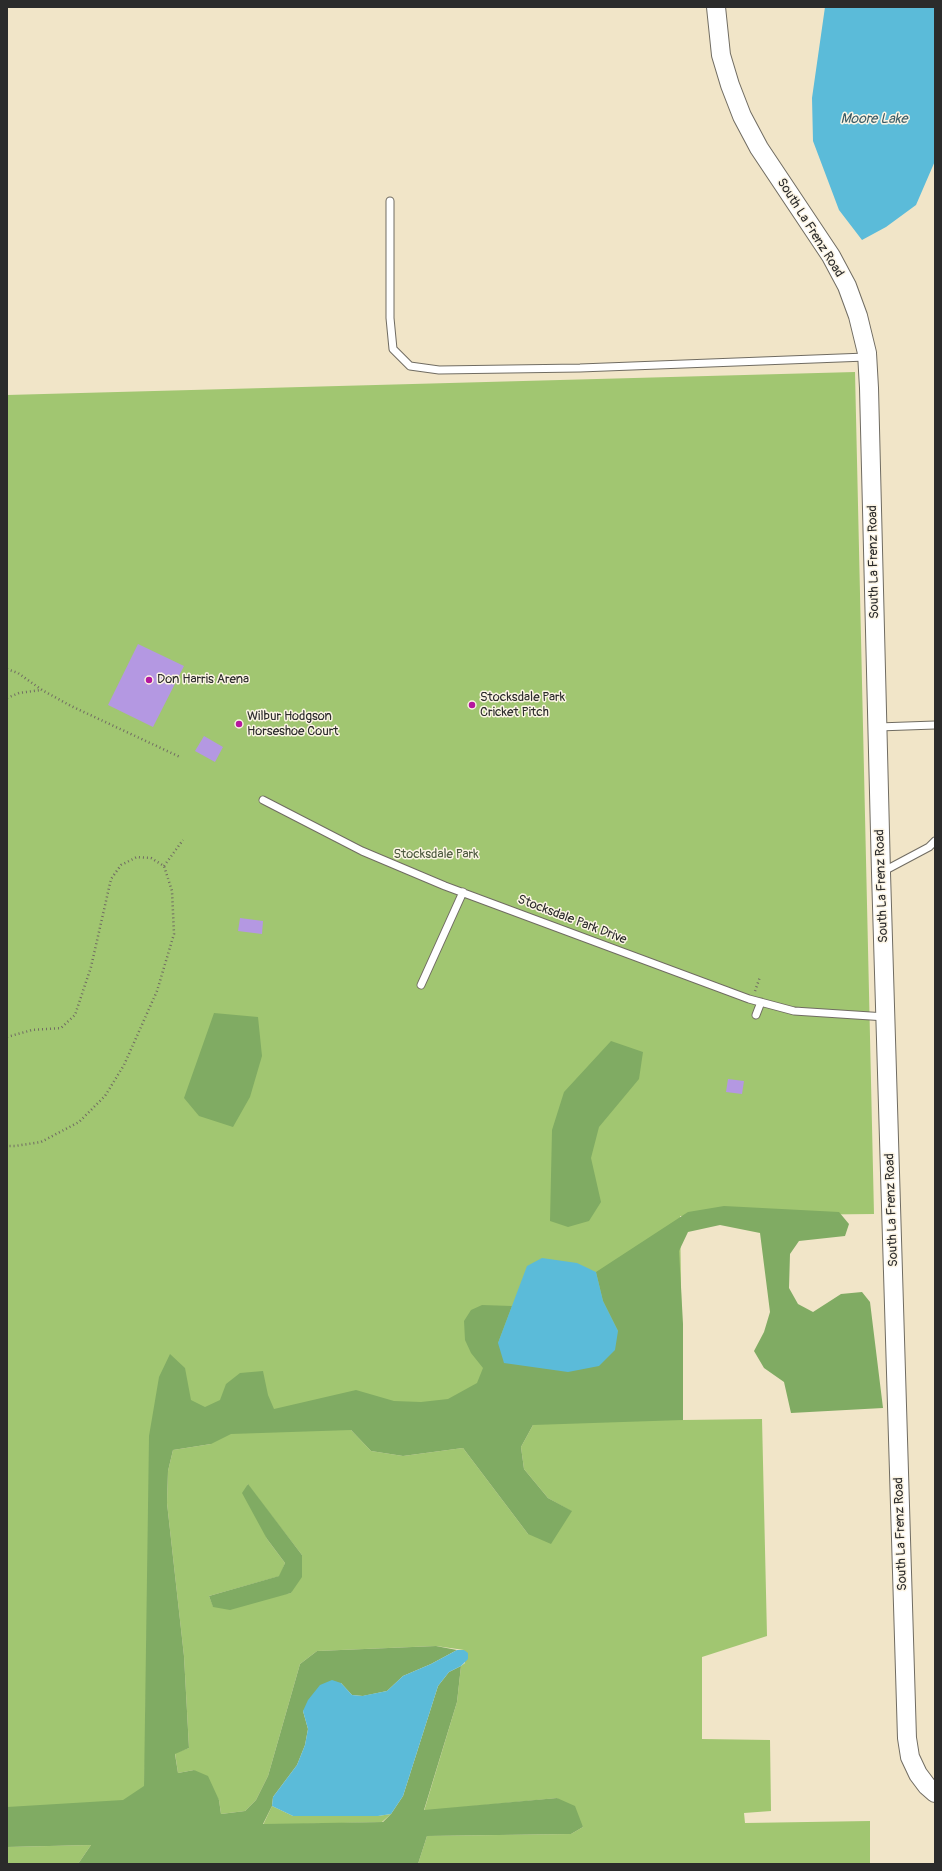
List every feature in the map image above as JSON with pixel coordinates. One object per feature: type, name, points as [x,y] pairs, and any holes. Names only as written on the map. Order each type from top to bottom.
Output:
[{"type":"street","name":"South La Frenz Road","points":[[716,7],[721,55],[730,85],[742,116],[759,148],[831,256],[847,286],[858,316],[867,357],[907,1738],[910,1757],[918,1774],[927,1786],[935,1793]]},
{"type":"lane","points":[[390,201],[390,318],[393,349],[410,366],[439,370],[572,368],[867,357]]},
{"type":"lane","points":[[878,727],[935,725]]},
{"type":"lane","name":"Stocksdale Park Drive","points":[[264,800],[362,851],[463,892],[752,1000],[794,1011],[886,1017]]},
{"type":"lane","points":[[881,873],[929,847],[935,841]]},
{"type":"lane","points":[[421,985],[463,892]]},
{"type":"lane","points":[[756,1015],[761,1002]]},
{"type":"path","points":[[7,669],[18,673],[42,690],[105,723],[180,757]]},
{"type":"path","points":[[7,698],[19,693],[42,690]]},
{"type":"path","points":[[164,866],[184,840]]},
{"type":"path","points":[[7,1037],[32,1030],[60,1028],[75,1015],[91,967],[111,878],[121,865],[137,857],[151,858],[164,866],[172,891],[174,934],[157,991],[124,1065],[105,1096],[79,1122],[41,1142],[7,1146]]},
{"type":"path","points":[[752,1000],[760,977]]},
{"type":"green space","name":"Stocksdale Park","points":[[855,372],[874,1214],[680,1216],[683,1420],[762,1419],[767,1636],[702,1657],[702,1739],[770,1740],[771,1811],[744,1813],[745,1823],[870,1821],[870,1864],[418,1864],[427,1836],[571,1834],[583,1827],[557,1798],[424,1811],[457,1702],[461,1666],[465,1663],[464,1650],[436,1646],[317,1651],[300,1664],[268,1776],[256,1800],[245,1811],[221,1814],[219,1800],[194,1770],[178,1773],[175,1753],[189,1748],[184,1656],[167,1503],[168,1471],[173,1450],[211,1444],[150,1436],[144,1825],[7,1830],[7,395]],"holes":[[[533,1425],[521,1447],[524,1469],[548,1498],[571,1511],[528,1534],[463,1448],[403,1456],[371,1451],[351,1430]],[[247,1484],[302,1555],[291,1593],[213,1606],[209,1596],[280,1576],[285,1563],[267,1539]]]},
{"type":"green space","points":[[214,1013],[258,1017],[262,1056],[250,1097],[233,1127],[199,1116],[184,1098]]},
{"type":"green space","points":[[611,1041],[643,1052],[639,1079],[599,1127],[591,1158],[601,1202],[589,1221],[568,1227],[550,1221],[552,1130],[564,1092]]},
{"type":"green space","points":[[724,1206],[839,1212],[849,1224],[845,1236],[799,1241],[790,1254],[789,1288],[798,1304],[813,1312],[841,1294],[862,1292],[870,1302],[883,1408],[791,1413],[784,1382],[764,1368],[754,1351],[764,1332],[770,1312],[760,1233],[720,1225],[688,1232],[679,1251],[683,1324],[683,1420],[533,1425],[521,1447],[524,1469],[548,1498],[572,1511],[551,1544],[528,1534],[463,1448],[403,1456],[371,1451],[351,1430],[231,1434],[211,1444],[173,1450],[168,1471],[167,1503],[184,1656],[189,1748],[175,1754],[178,1773],[194,1770],[208,1776],[219,1800],[221,1814],[245,1811],[256,1800],[268,1776],[300,1664],[317,1651],[436,1646],[457,1650],[431,1664],[403,1676],[387,1691],[363,1696],[352,1695],[341,1683],[303,1711],[308,1729],[305,1745],[297,1765],[273,1797],[272,1806],[263,1824],[383,1822],[391,1814],[403,1796],[438,1686],[449,1672],[461,1666],[457,1702],[424,1810],[557,1798],[575,1806],[583,1827],[571,1834],[427,1836],[418,1864],[78,1864],[91,1845],[7,1847],[7,1807],[123,1800],[144,1786],[149,1436],[159,1377],[170,1354],[185,1368],[191,1400],[205,1407],[220,1400],[226,1384],[240,1373],[263,1371],[268,1395],[274,1409],[356,1390],[394,1401],[421,1402],[448,1399],[477,1383],[483,1368],[471,1353],[465,1340],[464,1321],[471,1310],[482,1305],[512,1306],[498,1343],[618,1331],[603,1301],[596,1272],[688,1212]]},
{"type":"green space","points":[[248,1484],[302,1555],[302,1577],[291,1593],[230,1610],[213,1607],[209,1596],[279,1576],[285,1563],[267,1539],[242,1493]]},
{"type":"green space","points":[[272,1806],[293,1816],[378,1816],[391,1814],[382,1822],[263,1825]]},
{"type":"green space","points":[[91,1845],[78,1864],[7,1864],[7,1847]]},
{"type":"water","name":"Moore Lake","points":[[825,7],[935,7],[935,161],[916,205],[886,227],[862,240],[839,210],[813,141],[812,98]]},
{"type":"water","points":[[542,1258],[577,1263],[596,1272],[603,1301],[618,1331],[615,1350],[599,1366],[568,1372],[504,1363],[498,1343],[527,1266]]},
{"type":"water","points":[[457,1650],[464,1650],[468,1653],[468,1659],[461,1666],[449,1672],[438,1686],[403,1796],[391,1814],[378,1816],[293,1816],[272,1806],[273,1797],[297,1765],[305,1745],[308,1729],[303,1711],[308,1700],[320,1685],[332,1680],[341,1683],[352,1695],[362,1696],[387,1691],[403,1676],[431,1664]]},
{"type":"building","name":"Don Harris Arena","points":[[138,644],[184,666],[153,727],[108,705]]},
{"type":"building","points":[[204,736],[223,747],[215,762],[195,751]]},
{"type":"building","points":[[240,918],[263,921],[262,934],[238,931]]},
{"type":"building","points":[[728,1079],[744,1081],[742,1094],[726,1092]]},
{"type":"place","name":"Don Harris Arena","points":[[149,680]]},
{"type":"place","name":"Stocksdale Park Cricket Pitch","points":[[472,705]]},
{"type":"place","name":"Wilbur Hodgson Horseshoe Court","points":[[239,724]]}]
